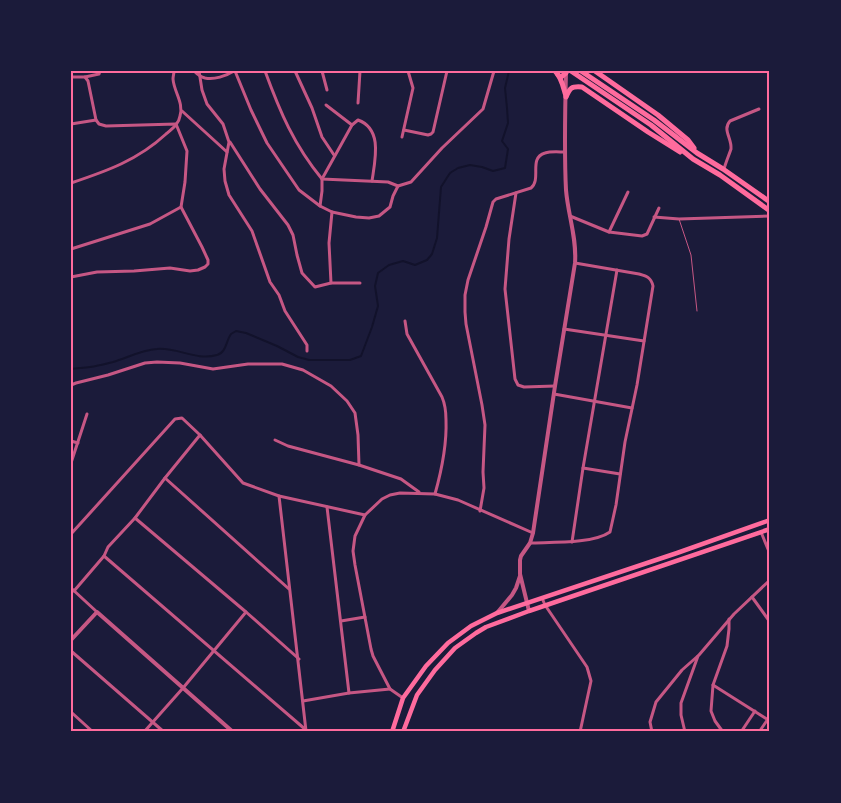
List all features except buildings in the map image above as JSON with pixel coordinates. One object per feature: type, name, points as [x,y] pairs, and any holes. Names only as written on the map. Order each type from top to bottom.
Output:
[{"type":"main road","points":[[581,71],[770,202]]},
{"type":"main road","points":[[595,71],[658,115],[688,140],[697,153]]},
{"type":"main road","points":[[557,73],[561,77],[568,72],[652,122],[693,158]]},
{"type":"main road","points":[[557,73],[566,97]]},
{"type":"main road","points":[[566,97],[570,89],[575,86],[582,87],[648,132],[720,175],[770,211]]},
{"type":"main road","points":[[392,732],[403,698],[426,666],[448,643],[471,626],[497,613],[542,597],[677,553],[770,520]]},
{"type":"main road","points":[[403,732],[417,695],[435,670],[455,648],[486,627],[770,529]]},
{"type":"street","points":[[71,77],[85,77],[99,74],[100,71]]},
{"type":"street","points":[[174,71],[173,80],[182,110],[227,152]]},
{"type":"street","points":[[194,71],[205,78],[220,77],[235,71],[266,143],[299,190],[320,206],[332,212],[356,217],[369,218],[379,216],[390,207],[398,186]]},
{"type":"street","points":[[265,71],[288,129],[308,162],[322,179],[388,182],[398,186],[411,182],[442,148],[483,109],[494,71]]},
{"type":"street","points":[[295,71],[312,108],[322,137],[334,155]]},
{"type":"street","points":[[322,71],[327,90]]},
{"type":"street","points":[[358,103],[360,71]]},
{"type":"street","points":[[402,137],[413,88],[408,71]]},
{"type":"street","points":[[404,130],[428,135],[433,132],[447,71]]},
{"type":"street","points":[[497,613],[512,596],[516,588],[520,574],[521,556],[530,543],[533,534],[554,386],[575,263],[574,239],[567,193],[566,97],[568,72]]},
{"type":"street","points":[[199,73],[207,104],[223,124],[229,142],[260,189],[288,225],[293,235],[302,273],[315,287],[331,283],[360,283]]},
{"type":"street","points":[[85,77],[88,81],[96,120],[100,124],[106,126],[176,124]]},
{"type":"street","points":[[326,105],[352,125]]},
{"type":"street","points":[[723,169],[731,145],[726,127],[727,124],[730,120],[759,109]]},
{"type":"street","points":[[71,183],[104,172],[135,158],[153,146],[176,124],[182,110]]},
{"type":"street","points":[[71,124],[96,120]]},
{"type":"street","points":[[320,206],[322,179],[334,155],[356,120],[361,120],[375,135],[376,156],[372,181]]},
{"type":"street","points":[[71,277],[97,272],[170,268],[190,271],[198,270],[208,264],[202,246],[181,207],[187,151],[176,124]]},
{"type":"street","points":[[229,142],[224,169],[229,195],[252,231],[270,282],[285,311],[307,345],[307,351]]},
{"type":"street","points":[[480,511],[484,488],[485,423],[466,330],[464,312],[468,280],[493,202],[496,199],[531,188],[535,184],[535,167],[540,155],[548,152],[566,152]]},
{"type":"street","points":[[609,232],[628,192]]},
{"type":"street","points":[[516,193],[509,239],[505,289],[515,379],[518,385],[554,386]]},
{"type":"street","points":[[71,249],[150,224],[181,207]]},
{"type":"street","points":[[570,216],[609,232],[644,236],[659,208]]},
{"type":"street","points":[[331,283],[329,243],[332,212]]},
{"type":"street","points":[[654,218],[770,216]]},
{"type":"street","points":[[530,543],[572,542],[610,532],[653,286],[650,279],[646,276],[575,263]]},
{"type":"street","points":[[572,542],[617,270]]},
{"type":"street","points":[[405,321],[407,334],[442,397],[445,406],[446,443],[443,467],[435,494]]},
{"type":"street","points":[[564,329],[644,341]]},
{"type":"street","points":[[71,385],[145,363],[180,363],[213,369],[248,364],[282,364],[303,370],[331,386],[347,401],[355,413],[360,465]]},
{"type":"street","points":[[553,394],[632,408]]},
{"type":"street","points":[[71,463],[87,414]]},
{"type":"street","points":[[71,534],[175,419],[179,418],[185,420],[200,435],[243,483],[279,496],[365,516]]},
{"type":"street","points":[[200,435],[135,518],[108,547],[104,556],[73,590],[233,732]]},
{"type":"street","points":[[275,440],[288,446],[360,465],[401,479],[419,493]]},
{"type":"street","points":[[71,441],[78,443]]},
{"type":"street","points":[[583,468],[620,474]]},
{"type":"street","points":[[165,478],[290,590]]},
{"type":"street","points":[[403,698],[390,688],[373,656],[353,551],[355,536],[365,516],[382,499],[390,495],[400,493],[435,494],[458,500],[533,534]]},
{"type":"street","points":[[279,496],[306,731]]},
{"type":"street","points":[[327,507],[349,693]]},
{"type":"street","points":[[135,518],[299,659]]},
{"type":"street","points":[[761,532],[770,554]]},
{"type":"street","points":[[104,556],[306,731]]},
{"type":"street","points":[[520,574],[529,611]]},
{"type":"street","points":[[652,732],[650,722],[656,702],[682,670],[699,655],[729,619],[770,580]]},
{"type":"street","points":[[542,597],[545,606],[587,667],[591,680],[580,732]]},
{"type":"street","points":[[752,597],[770,622]]},
{"type":"street","points":[[71,640],[97,612]]},
{"type":"street","points":[[144,732],[215,651],[246,612]]},
{"type":"street","points":[[341,621],[365,617]]},
{"type":"street","points":[[723,732],[714,721],[711,711],[713,685],[727,646],[729,619]]},
{"type":"street","points":[[71,651],[164,732]]},
{"type":"street","points":[[684,732],[681,703],[699,655]]},
{"type":"street","points":[[713,685],[769,720],[759,732]]},
{"type":"street","points":[[303,701],[390,688]]},
{"type":"street","points":[[741,732],[755,711]]},
{"type":"street","points":[[71,712],[93,732]]},
{"type":"lane","points":[[679,219],[691,256],[697,311]]},
{"type":"waterway","points":[[71,369],[102,365],[157,349],[202,356],[217,355],[222,352],[231,334],[236,331],[246,333],[298,357],[309,360],[350,360],[361,356],[378,306],[375,286],[378,273],[389,265],[403,261],[415,265],[427,260],[432,254],[437,238],[441,187],[450,173],[458,168],[470,165],[493,171],[505,168],[508,149],[502,141],[508,123],[505,88],[509,71]]}]
